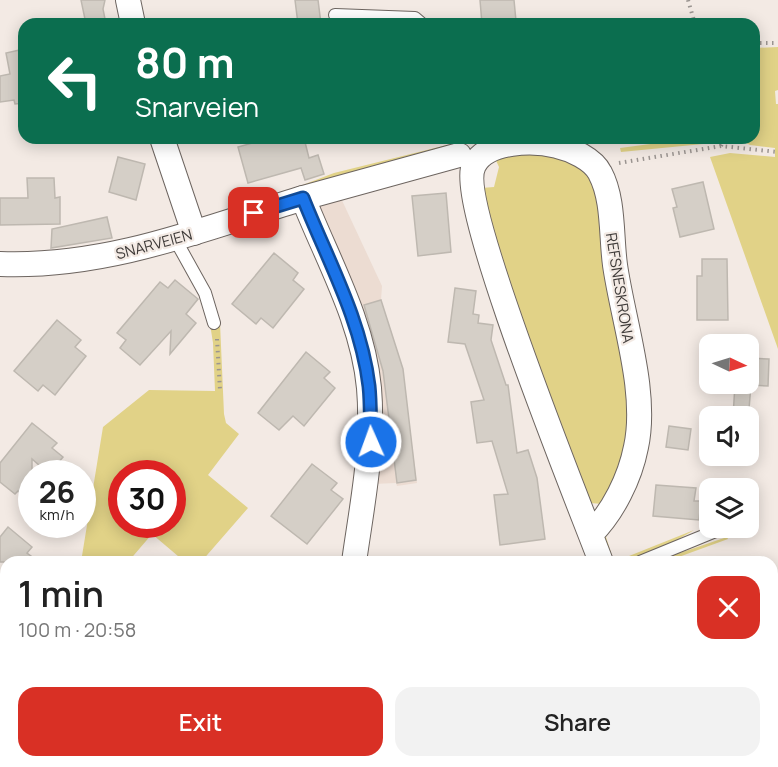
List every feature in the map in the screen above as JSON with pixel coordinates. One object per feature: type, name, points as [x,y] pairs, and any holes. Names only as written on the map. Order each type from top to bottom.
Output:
[{"type":"street","points":[[128,0],[132,18]]},
{"type":"street","points":[[163,144],[185,236]]},
{"type":"street","name":"REFSNESKRONA","points":[[462,153],[482,155],[497,148],[516,144]]},
{"type":"street","name":"REFSNESKRONA","points":[[551,144],[572,152],[596,167],[605,185],[616,267],[637,389],[639,422],[636,448],[627,477],[602,523],[591,534]]},
{"type":"street","points":[[462,153],[479,225],[527,366],[599,556]]},
{"type":"street","name":"SNARVEIEN","points":[[0,264],[54,264],[88,260],[185,236],[303,198],[462,153]]},
{"type":"street","points":[[303,198],[341,285],[369,387],[371,442],[355,556]]},
{"type":"lane","points":[[335,15],[415,18]]},
{"type":"lane","points":[[185,236],[214,323]]},
{"type":"lane","points":[[655,556],[699,538]]},
{"type":"path","points":[[688,0],[694,18]]},
{"type":"path","points":[[760,43],[778,43]]},
{"type":"path","points":[[622,162],[721,146],[778,152]]},
{"type":"path","points":[[214,323],[218,342],[219,390]]},
{"type":"shaded area","points":[[778,47],[778,90],[775,91],[776,104],[778,104],[778,349],[710,157],[730,153],[775,157],[775,148],[748,144],[760,144],[760,48]]},
{"type":"shaded area","points":[[451,144],[452,149],[302,188],[300,186],[334,173]]},
{"type":"shaded area","points":[[650,144],[703,144],[621,152],[620,148]]},
{"type":"shaded area","points":[[524,147],[580,162],[599,188],[631,392],[631,444],[603,504],[590,503],[511,298],[481,188],[494,187],[499,167],[494,156]]},
{"type":"shaded area","points":[[339,194],[382,286],[381,300],[402,365],[417,483],[397,486],[396,483],[373,484],[376,416],[310,209]]},
{"type":"shaded area","points":[[220,323],[224,414],[226,423],[239,434],[208,475],[248,508],[206,556],[178,556],[157,538],[186,538],[186,460],[108,460],[108,538],[149,538],[133,556],[82,556],[85,538],[96,538],[96,470],[103,427],[149,390],[215,391],[210,324]]},
{"type":"shaded area","points":[[649,447],[640,477],[606,537],[612,556],[608,556],[603,537],[644,448]]},
{"type":"shaded area","points":[[694,530],[676,540],[639,556],[628,556]]},
{"type":"shaded area","points":[[724,538],[728,539],[681,556],[671,556]]},
{"type":"building","points":[[81,0],[105,0],[103,9],[105,18],[85,18]]},
{"type":"building","points":[[295,0],[318,0],[320,18],[297,18]]},
{"type":"building","points":[[480,0],[514,0],[516,18],[482,18]]},
{"type":"building","points":[[18,50],[18,104],[15,104],[14,100],[0,102],[0,76],[10,74],[6,53]]},
{"type":"building","points":[[249,144],[306,144],[309,158],[318,155],[324,174],[305,180],[301,168],[248,183],[238,147]]},
{"type":"building","points":[[118,157],[145,164],[136,200],[109,192]]},
{"type":"building","points":[[27,178],[54,178],[55,198],[60,197],[60,224],[0,225],[0,198],[28,198]]},
{"type":"building","points":[[703,182],[714,229],[680,237],[673,208],[677,207],[672,189]]},
{"type":"building","points":[[446,193],[451,252],[418,256],[412,196]]},
{"type":"building","points":[[107,217],[112,238],[51,248],[52,229]]},
{"type":"building","points":[[274,253],[298,273],[293,280],[304,289],[273,328],[261,318],[256,324],[232,304]]},
{"type":"building","points":[[702,259],[727,259],[728,320],[697,320],[697,276],[702,276]]},
{"type":"building","points":[[175,280],[198,299],[186,314],[196,323],[170,354],[171,331],[140,365],[120,348],[126,340],[117,333],[160,282],[168,288]]},
{"type":"building","points":[[455,288],[476,291],[473,314],[479,315],[478,323],[493,325],[491,340],[506,385],[508,385],[517,453],[528,450],[537,478],[545,539],[500,545],[494,495],[508,494],[492,441],[477,443],[471,402],[484,400],[465,344],[448,342]]},
{"type":"building","points":[[381,300],[403,369],[416,480],[397,483],[383,371],[364,305]]},
{"type":"building","points":[[57,320],[81,340],[75,347],[86,356],[55,395],[43,385],[38,391],[14,371]]},
{"type":"building","points":[[306,352],[330,372],[324,378],[335,388],[304,426],[293,416],[279,430],[258,413]]},
{"type":"building","points":[[759,359],[769,359],[768,386],[759,385]]},
{"type":"building","points":[[734,394],[750,394],[749,406],[734,406]]},
{"type":"building","points":[[32,423],[57,443],[52,448],[63,457],[61,460],[18,460],[18,491],[15,494],[0,482],[0,463]]},
{"type":"building","points":[[669,426],[691,429],[688,450],[666,447]]},
{"type":"building","points":[[312,464],[337,483],[331,490],[343,499],[307,544],[271,516]]},
{"type":"building","points":[[656,485],[696,488],[694,501],[699,501],[699,520],[653,516]]},
{"type":"building","points":[[8,527],[18,538],[32,547],[27,553],[31,556],[0,556],[0,537]]},
{"type":"route","points":[[254,213],[303,198],[341,285],[362,355],[369,387],[371,442]]}]
